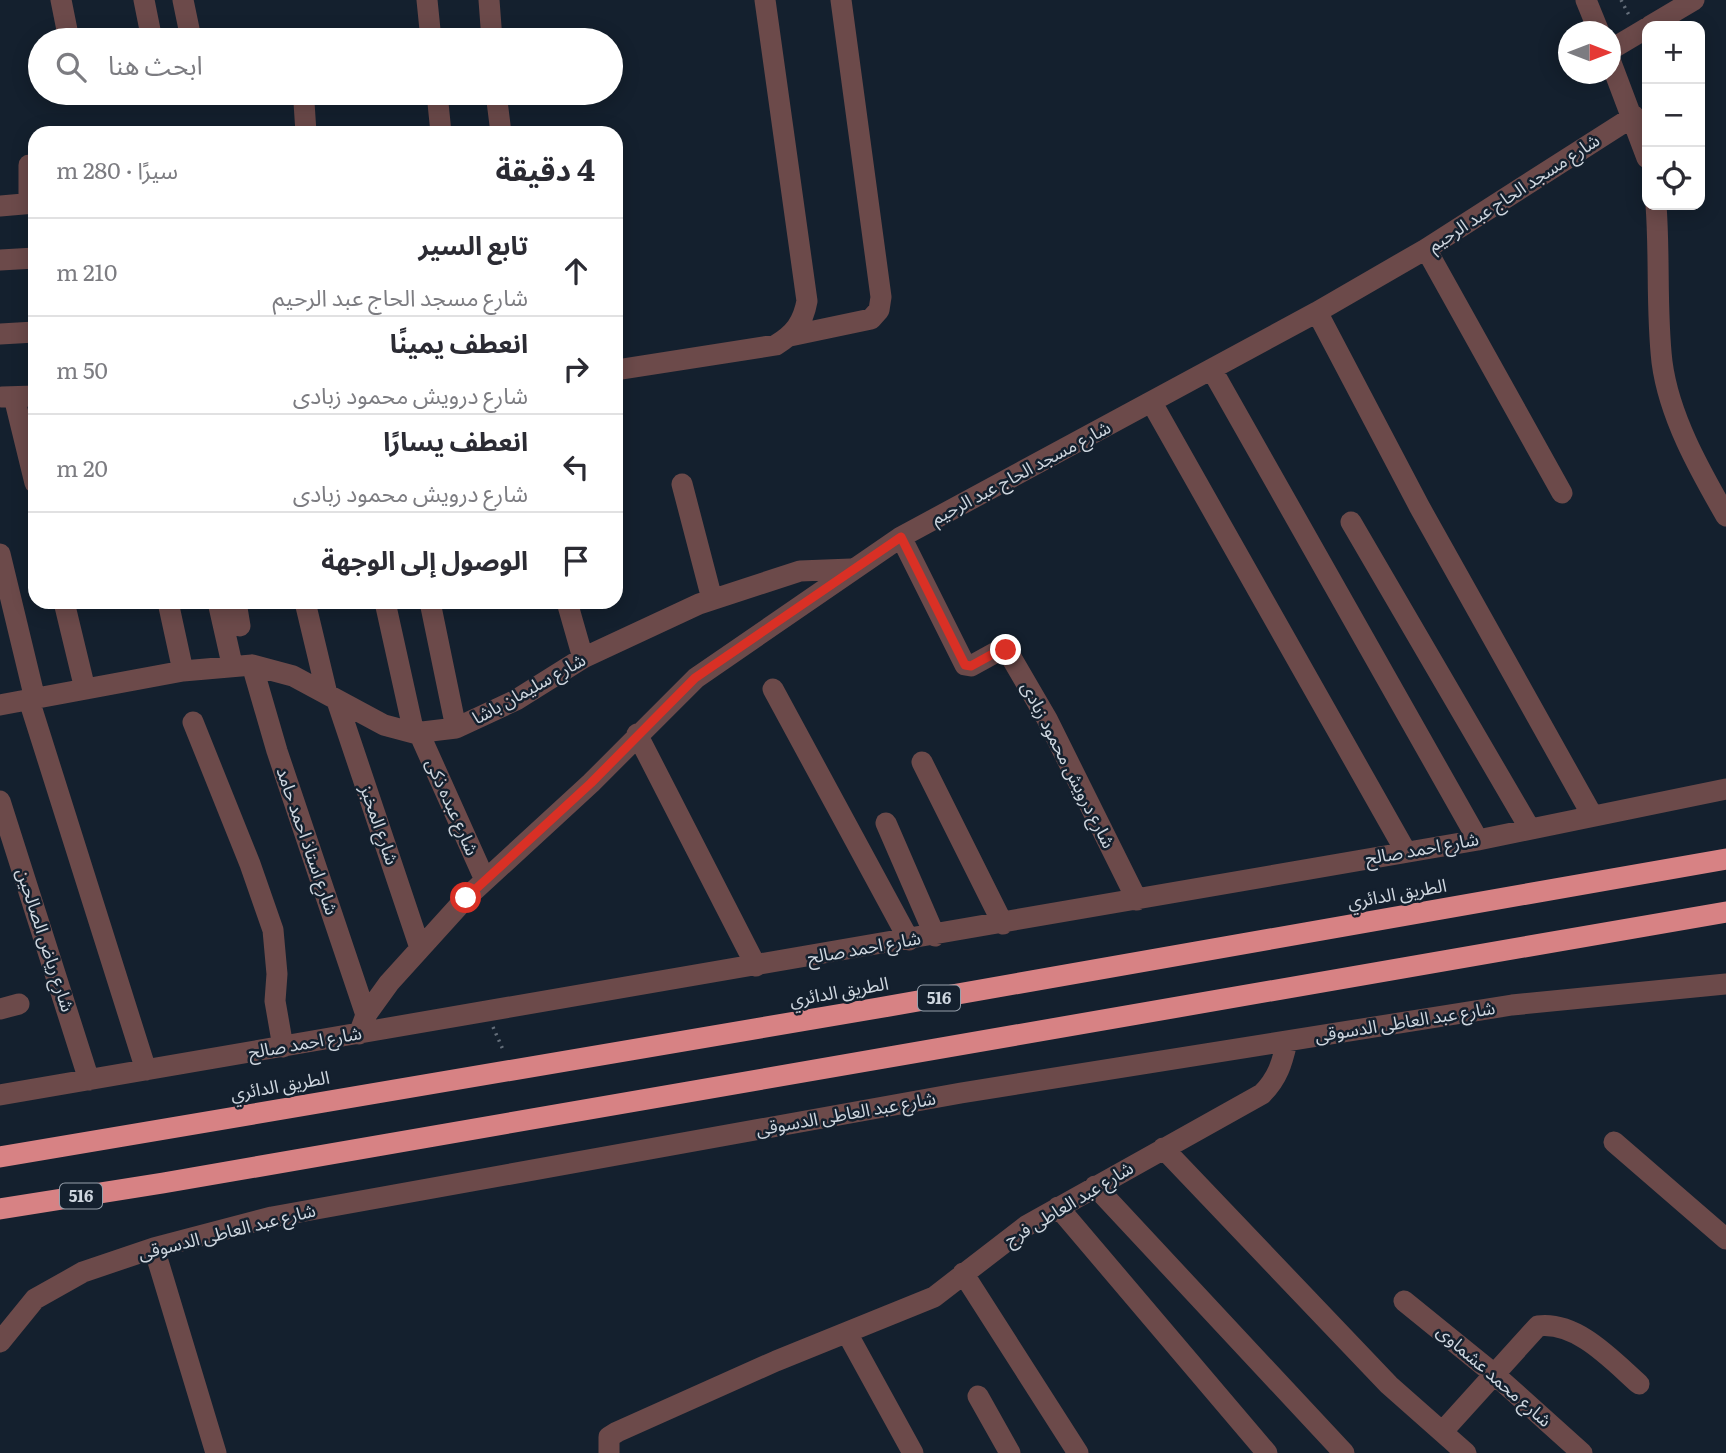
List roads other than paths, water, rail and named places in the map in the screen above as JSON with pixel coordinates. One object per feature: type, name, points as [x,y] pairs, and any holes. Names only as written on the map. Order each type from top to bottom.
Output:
[{"type":"highway","name":"الطريق الدائري","points":[[0,1157],[1726,859]]},
{"type":"highway","name":"516","points":[[0,1209],[1726,912]]},
{"type":"street","points":[[61,0],[67,28]]},
{"type":"street","points":[[144,0],[150,28]]},
{"type":"street","points":[[183,0],[189,28]]},
{"type":"street","points":[[427,0],[430,28]]},
{"type":"street","points":[[489,0],[491,28]]},
{"type":"street","points":[[765,0],[807,301],[804,315],[790,336]]},
{"type":"street","points":[[623,369],[776,345],[790,336],[871,319],[879,310],[881,297],[841,0]]},
{"type":"street","points":[[1586,0],[1595,21]]},
{"type":"street","points":[[1658,21],[1694,0]]},
{"type":"street","points":[[1621,44],[1642,31]]},
{"type":"street","points":[[1621,84],[1644,147]]},
{"type":"street","points":[[304,105],[306,126]]},
{"type":"street","points":[[438,105],[440,126]]},
{"type":"street","points":[[498,105],[500,126]]},
{"type":"street","name":"شارع مسجد الحاج عبد الرحيم","points":[[363,1024],[389,983],[485,880],[591,783],[695,678],[901,537],[1317,312],[1426,249],[1634,116]]},
{"type":"street","points":[[0,206],[28,203]]},
{"type":"street","points":[[1656,210],[1662,363],[1674,408],[1702,475],[1726,516]]},
{"type":"street","points":[[1426,249],[1562,493]]},
{"type":"street","points":[[0,260],[28,258]]},
{"type":"street","points":[[1317,312],[1419,506],[1592,815]]},
{"type":"street","points":[[0,334],[28,332]]},
{"type":"street","points":[[1212,370],[1478,840]]},
{"type":"street","points":[[16,397],[28,451]]},
{"type":"street","points":[[1152,403],[1406,852]]},
{"type":"street","points":[[682,484],[712,599]]},
{"type":"street","points":[[1351,522],[1530,829]]},
{"type":"street","name":"شارع درويش محمود زبادى","points":[[901,537],[965,665],[971,666],[1000,650],[1008,652],[1047,719],[1137,900]]},
{"type":"street","points":[[0,554],[32,699],[146,1070]]},
{"type":"street","name":"شارع سليمان باشا","points":[[0,705],[183,670],[242,664],[293,676],[384,725],[416,733],[456,729],[516,700],[583,658],[712,599],[800,571],[851,569]]},
{"type":"street","points":[[66,609],[85,689]]},
{"type":"street","points":[[170,609],[183,670]]},
{"type":"street","name":"شارع استاذ احمد حامد","points":[[221,609],[281,764],[363,1024]]},
{"type":"street","points":[[237,609],[240,626]]},
{"type":"street","name":"شارع المخبز","points":[[307,609],[332,698],[420,948]]},
{"type":"street","name":"شارع عبده ذكى","points":[[387,609],[416,733],[485,880]]},
{"type":"street","points":[[431,609],[456,729]]},
{"type":"street","points":[[569,609],[583,658]]},
{"type":"street","points":[[772,689],[909,940]]},
{"type":"street","points":[[192,722],[250,864],[273,930],[277,974],[275,1001],[283,1047]]},
{"type":"street","points":[[637,734],[756,966]]},
{"type":"street","points":[[922,762],[1003,924]]},
{"type":"street","name":"شارع احمد صالح","points":[[0,1095],[283,1047],[363,1024],[756,966],[1478,840],[1726,789]]},
{"type":"street","name":"شارع رياض الصالحين","points":[[0,801],[89,1080]]},
{"type":"street","points":[[886,823],[935,936]]},
{"type":"street","name":"شارع عبد العاطى الدسوقى","points":[[0,1342],[35,1299],[83,1272],[153,1248],[272,1217],[961,1093],[1512,1005],[1726,984]]},
{"type":"street","name":"شارع عبد العاطى فرج","points":[[609,1453],[609,1437],[617,1432],[934,1297],[1026,1226],[1262,1094],[1274,1082],[1281,1068],[1287,1042]]},
{"type":"street","points":[[1614,1142],[1726,1239]]},
{"type":"street","points":[[1163,1148],[1389,1385],[1466,1453]]},
{"type":"street","points":[[1095,1186],[1344,1453]]},
{"type":"street","points":[[1058,1207],[1267,1453]]},
{"type":"street","points":[[153,1248],[216,1453]]},
{"type":"street","points":[[963,1273],[1078,1453]]},
{"type":"street","name":"شارع محمد عشماوى","points":[[1404,1301],[1494,1374],[1582,1453]]},
{"type":"street","points":[[1443,1431],[1538,1326],[1554,1324],[1601,1352],[1639,1384]]},
{"type":"street","points":[[846,1333],[913,1453]]},
{"type":"street","points":[[978,1396],[1010,1453]]}]
